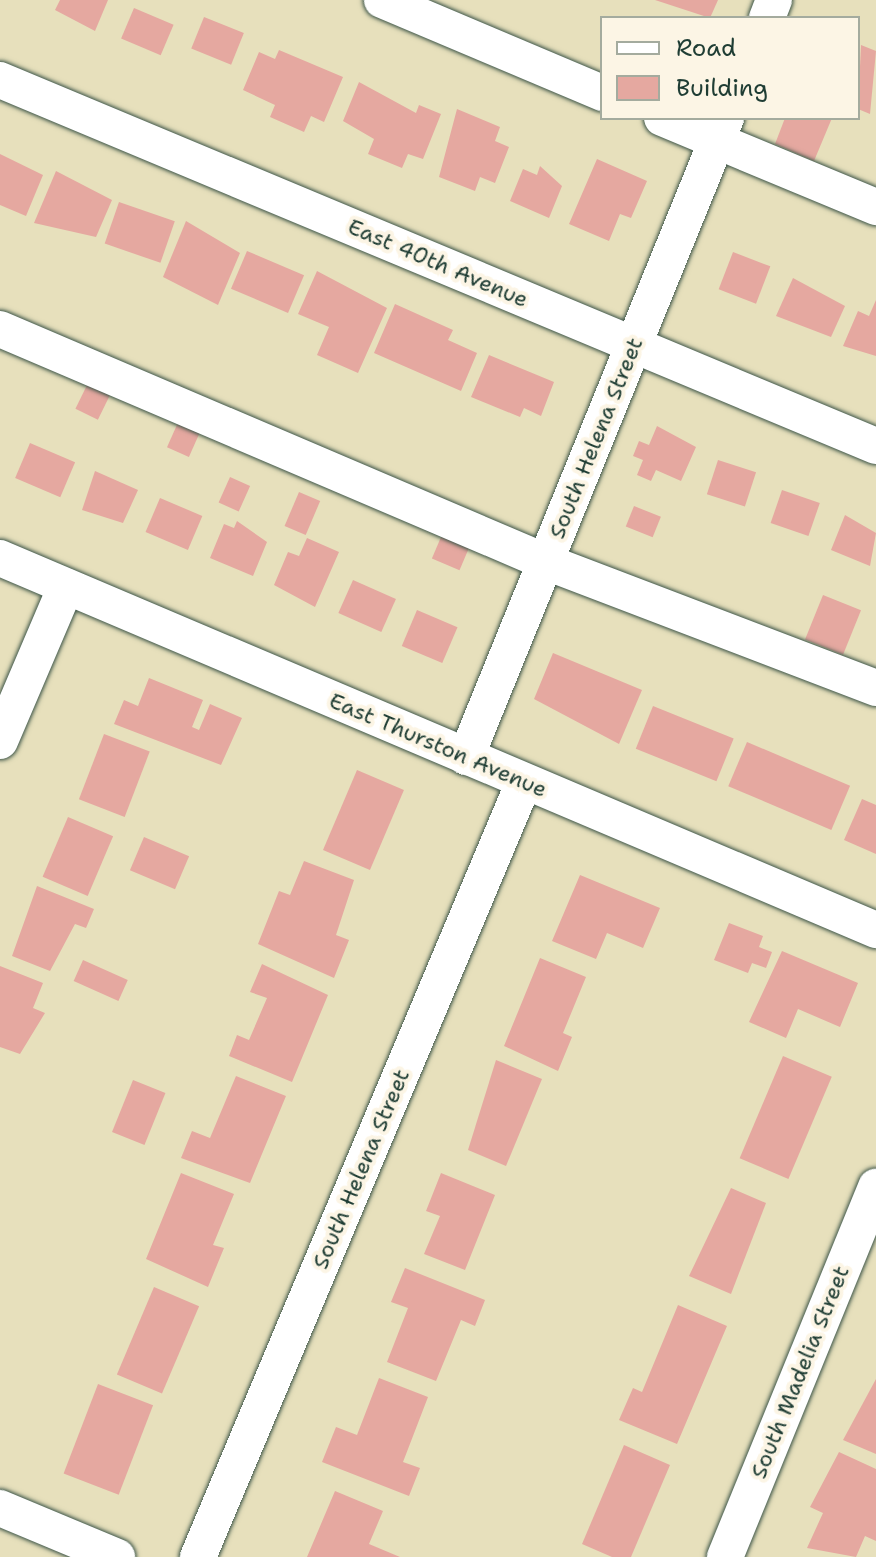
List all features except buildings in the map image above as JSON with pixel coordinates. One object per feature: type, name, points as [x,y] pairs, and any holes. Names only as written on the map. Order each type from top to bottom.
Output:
[{"type":"street","points":[[382,0],[600,92]]},
{"type":"street","name":"East 40th Avenue","points":[[0,80],[876,446]]},
{"type":"street","points":[[672,120],[722,130],[876,207]]},
{"type":"street","name":"South Helena Street","points":[[466,757],[722,130]]},
{"type":"street","points":[[0,329],[546,562],[876,688]]},
{"type":"street","name":"East Thurston Avenue","points":[[0,558],[876,930]]},
{"type":"street","points":[[0,741],[66,586]]},
{"type":"street","name":"South Helena Street","points":[[198,1557],[524,782]]},
{"type":"street","name":"South Madelia Street","points":[[725,1557],[876,1187]]},
{"type":"street","points":[[0,1508],[117,1557]]}]
